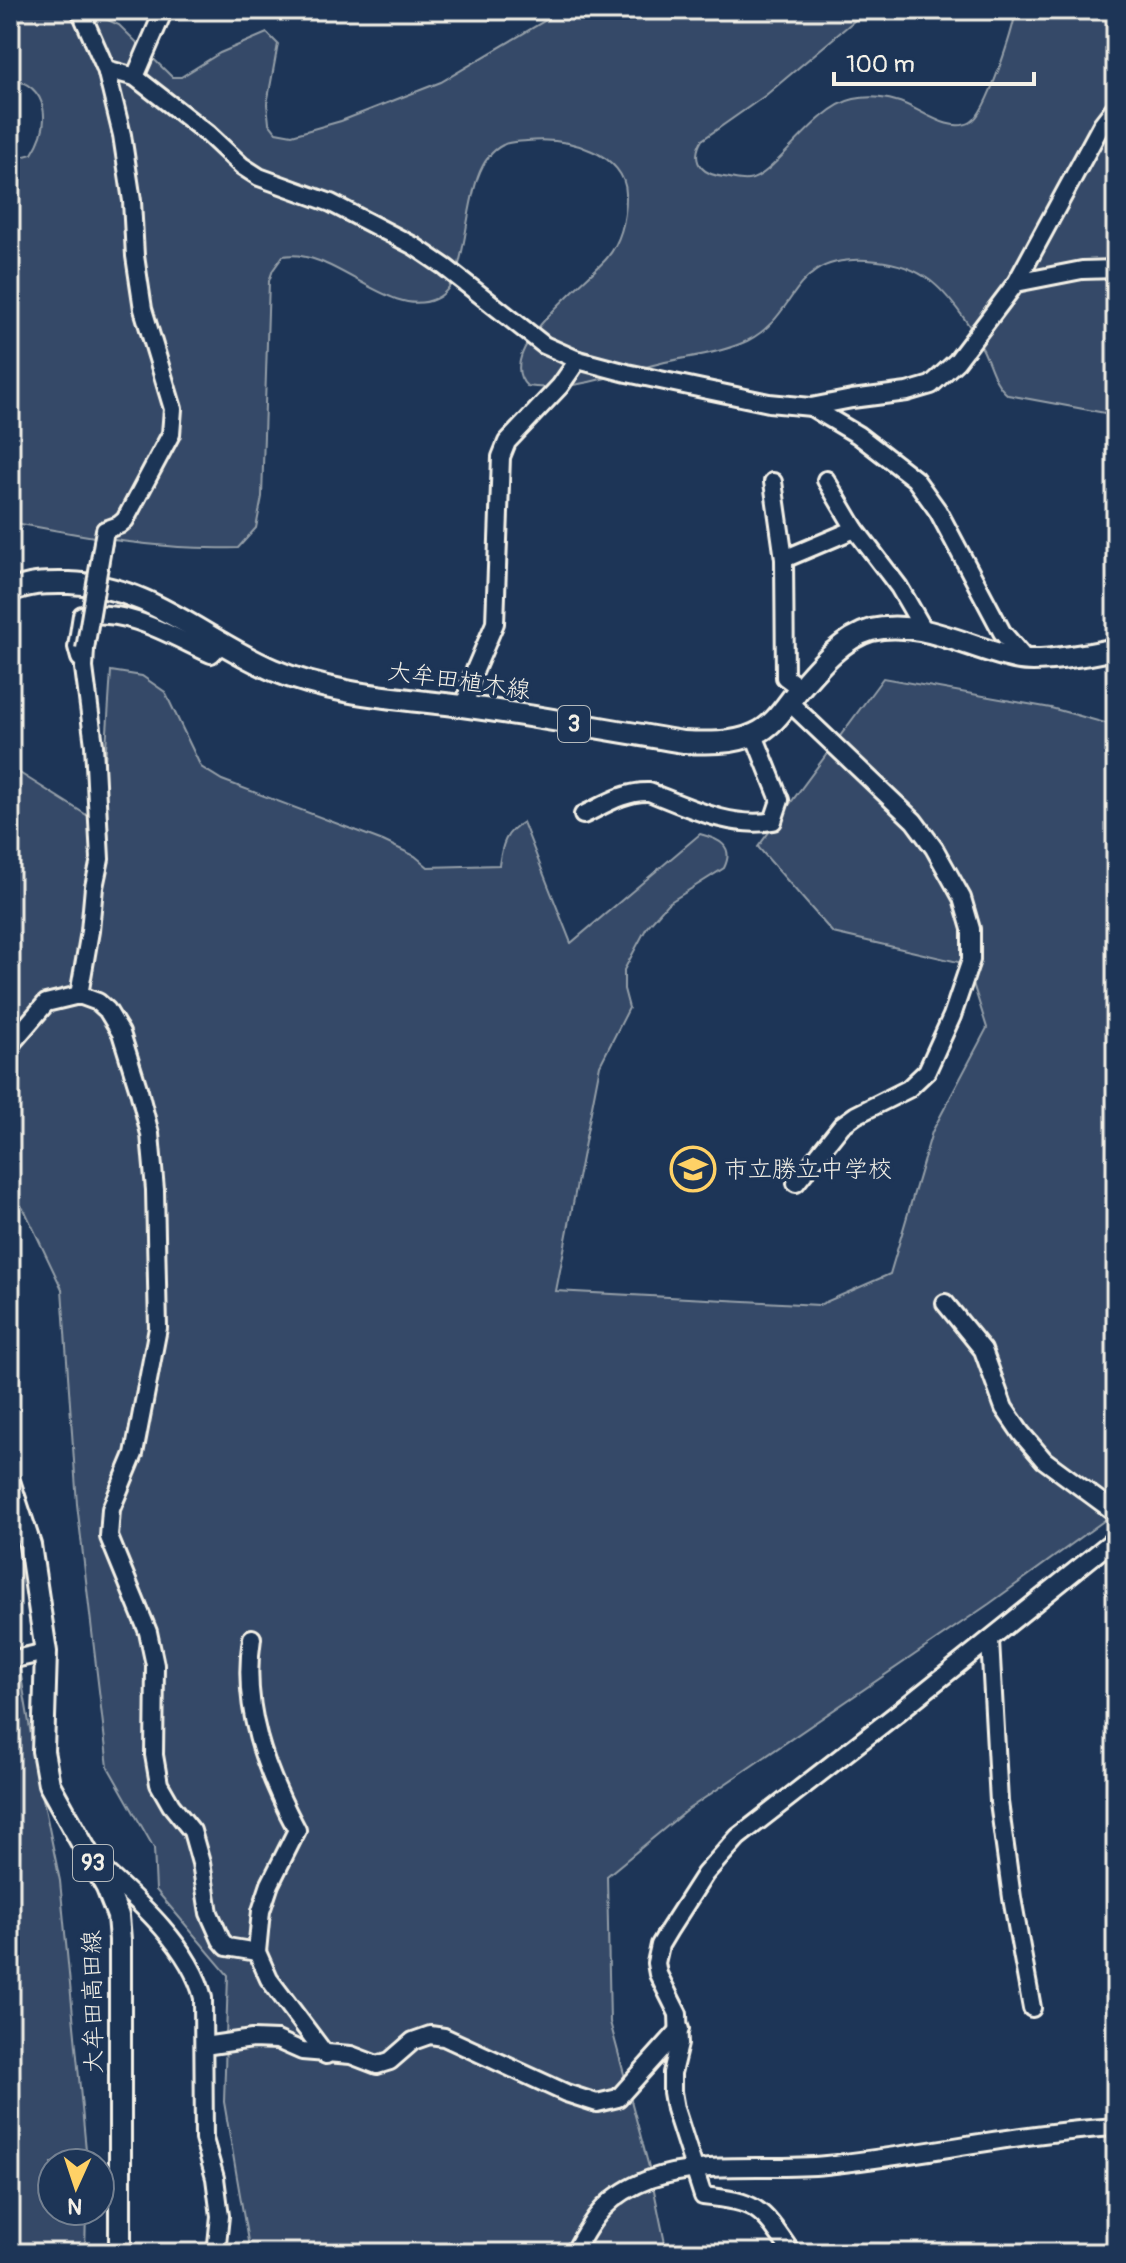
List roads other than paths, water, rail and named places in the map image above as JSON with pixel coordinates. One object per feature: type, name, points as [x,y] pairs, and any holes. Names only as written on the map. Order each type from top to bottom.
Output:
[{"type":"main road","name":"大牟田植木線","points":[[10,591],[32,583],[88,584],[130,593],[272,669],[322,687],[683,742],[712,743],[754,735],[771,723],[846,641],[871,630],[900,628],[925,632],[1026,660],[1116,649]]},
{"type":"main road","name":"大牟田高田線","points":[[10,1484],[30,1545],[46,1652],[43,1751],[49,1784],[107,1888],[118,1916],[120,2253]]},
{"type":"street","points":[[79,995],[100,859],[85,649],[105,530],[125,520],[171,434],[173,409],[143,309],[130,182],[106,69],[80,10]]},
{"type":"street","points":[[135,77],[164,10]]},
{"type":"street","points":[[106,69],[135,77],[259,177],[331,203],[414,246],[544,345],[578,360],[627,373],[741,397],[811,407],[907,392],[931,385],[957,361],[1016,283],[1102,124],[1116,106]]},
{"type":"street","points":[[1016,283],[1082,270],[1116,269]]},
{"type":"street","points":[[466,707],[469,684],[495,623],[501,457],[507,442],[560,386],[578,360]]},
{"type":"street","points":[[811,407],[858,435],[915,479],[938,511],[1002,632],[1026,660]]},
{"type":"street","points":[[826,480],[855,529],[899,587],[925,632]]},
{"type":"street","points":[[773,482],[784,559],[785,677],[795,696],[914,821],[934,848],[962,898],[971,929],[971,960],[952,1016],[927,1071],[908,1089],[842,1125],[796,1183]]},
{"type":"street","points":[[784,559],[855,529]]},
{"type":"street","points":[[84,668],[77,647],[82,615],[106,613],[140,621],[211,654],[223,642]]},
{"type":"street","points":[[583,815],[627,794],[649,792],[726,820],[754,825],[773,821],[780,800],[754,735]]},
{"type":"street","points":[[10,1045],[46,1003],[79,995],[98,1002],[107,1010],[121,1033],[150,1134],[155,1190],[158,1328],[134,1454],[111,1509],[109,1537],[148,1632],[153,1654],[154,1755],[159,1784],[192,1831],[209,1913],[221,1940],[227,1947],[257,1952]]},
{"type":"street","points":[[945,1303],[983,1350],[1004,1408],[1021,1433],[1044,1460],[1116,1513]]},
{"type":"street","points":[[792,2253],[765,2214],[734,2199],[703,2196],[672,2092],[680,2029],[678,2014],[658,1974],[656,1963],[660,1945],[714,1862],[738,1837],[1116,1538]]},
{"type":"street","points":[[252,1638],[248,1660],[249,1699],[258,1740],[281,1801],[297,1830],[261,1911],[257,1952],[269,1979],[326,2055]]},
{"type":"street","points":[[990,1640],[999,1802],[1032,2008]]},
{"type":"street","points":[[10,1660],[46,1652]]},
{"type":"street","points":[[90,1858],[145,1910],[187,1958],[199,1980],[203,1998],[204,2139],[215,2178],[220,2216],[216,2253]]},
{"type":"street","points":[[204,2046],[252,2039],[277,2040],[302,2051],[351,2055],[377,2065],[390,2061],[413,2041],[430,2035],[444,2037],[566,2093],[597,2103],[618,2098],[680,2029]]},
{"type":"street","points":[[574,2253],[589,2224],[603,2207],[624,2191],[652,2179],[694,2169],[824,2165],[1052,2132],[1116,2127]]},
{"type":"place","name":"市立勝立中学校","points":[[693,1169]]}]
